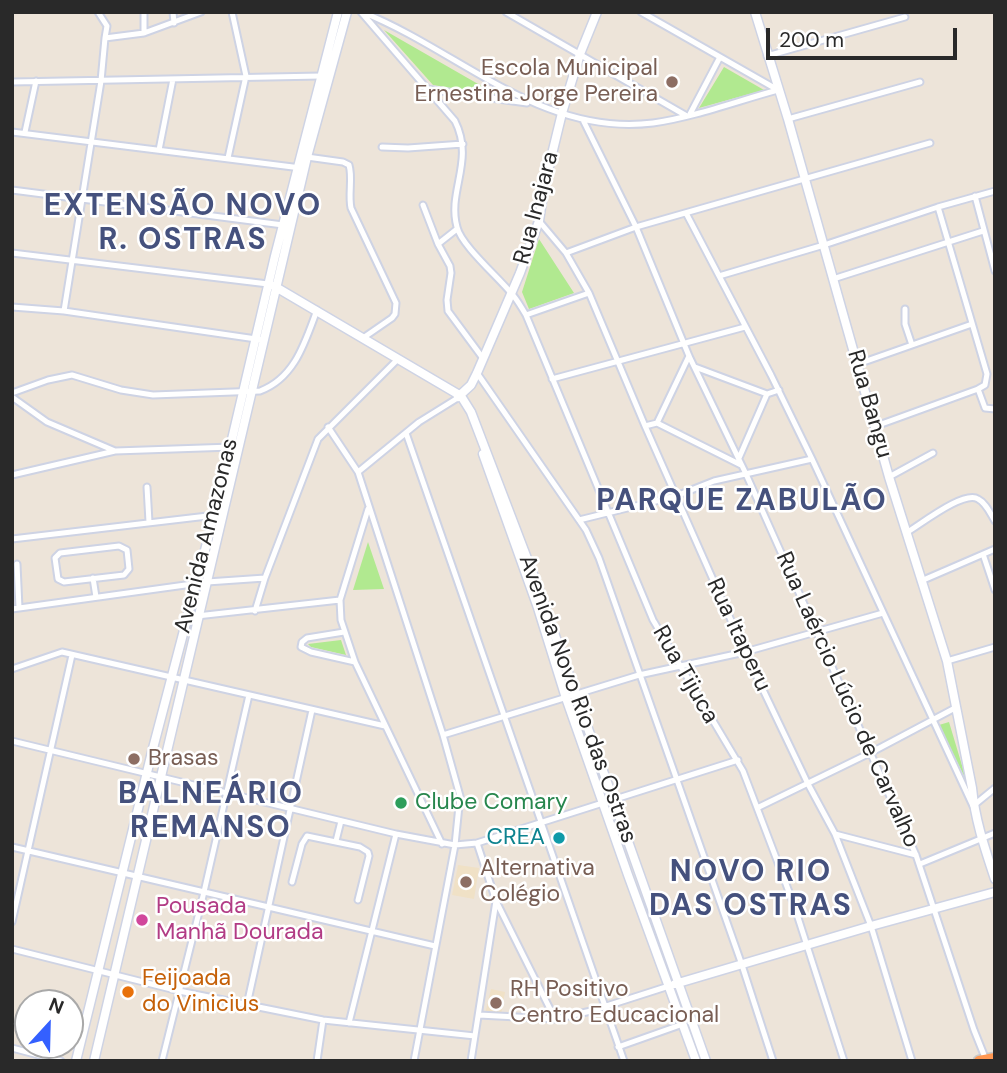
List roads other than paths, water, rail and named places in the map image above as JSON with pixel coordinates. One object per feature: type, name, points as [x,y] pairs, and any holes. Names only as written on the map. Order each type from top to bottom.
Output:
[{"type":"street","points":[[64,311],[101,81],[107,26],[97,12]]},
{"type":"street","points":[[144,12],[144,33]]},
{"type":"street","points":[[173,12],[174,23]]},
{"type":"street","points":[[105,38],[144,33],[201,12]]},
{"type":"street","points":[[228,158],[246,76],[232,12]]},
{"type":"street","name":"Avenida Amazonas","points":[[94,1061],[207,582],[229,447],[273,286],[320,76],[338,12]]},
{"type":"street","name":"Avenida Amazonas","points":[[273,286],[283,225],[307,157],[347,12]]},
{"type":"street","points":[[362,12],[455,121],[463,144],[455,214],[457,229],[438,244]]},
{"type":"street","points":[[362,12],[397,28],[532,104]]},
{"type":"street","points":[[506,12],[688,115]]},
{"type":"street","name":"Rua Inajara","points":[[458,397],[477,373],[512,293],[539,221],[562,113],[580,54],[597,12]]},
{"type":"street","points":[[641,12],[778,90]]},
{"type":"street","name":"Rua Bangu","points":[[755,12],[889,477],[947,661],[974,806],[995,879]]},
{"type":"street","points":[[768,56],[905,17]]},
{"type":"street","points":[[688,115],[720,57]]},
{"type":"street","points":[[12,82],[320,76]]},
{"type":"street","points":[[159,150],[173,79]]},
{"type":"street","points":[[25,132],[36,81]]},
{"type":"street","points":[[788,119],[920,82]]},
{"type":"street","points":[[426,89],[532,104],[583,120],[633,124],[655,123],[778,90]]},
{"type":"street","name":"Rua Laércio Lúcio de Carvalho","points":[[583,120],[636,227],[689,356],[746,474],[872,752],[920,864],[986,1060]]},
{"type":"street","points":[[12,131],[301,168]]},
{"type":"street","points":[[566,253],[636,227],[930,143]]},
{"type":"street","points":[[382,147],[463,144]]},
{"type":"street","points":[[307,157],[349,165],[351,208],[394,297],[397,308],[392,318],[363,338]]},
{"type":"street","points":[[12,190],[283,225]]},
{"type":"street","points":[[719,276],[824,246],[938,207],[995,191]]},
{"type":"street","points":[[975,196],[995,271]]},
{"type":"street","points":[[423,205],[451,273],[448,311],[482,357]]},
{"type":"street","points":[[876,426],[985,385],[987,374],[938,207]]},
{"type":"street","points":[[685,213],[779,390],[974,806],[995,788]]},
{"type":"street","name":"Rua Itaperu","points":[[539,221],[566,253],[589,293],[746,652],[808,784],[835,834],[871,926],[912,1061]]},
{"type":"street","name":"Rua Tijuca","points":[[457,229],[485,265],[512,293],[526,315],[653,620],[738,761],[807,944],[844,1061]]},
{"type":"street","points":[[833,279],[983,231]]},
{"type":"street","points":[[12,253],[273,286]]},
{"type":"street","name":"Avenida Novo Rio das Ostras","points":[[273,286],[446,388],[458,397],[477,424],[576,695],[608,801],[696,1061]]},
{"type":"street","points":[[526,315],[589,293]]},
{"type":"street","points":[[12,307],[64,311],[259,339]]},
{"type":"street","points":[[905,309],[905,324],[912,345]]},
{"type":"street","points":[[115,451],[47,422],[12,395],[48,380],[72,376],[153,396],[252,392],[270,388],[294,366],[317,310]]},
{"type":"street","points":[[858,364],[972,324]]},
{"type":"street","points":[[552,379],[745,327]]},
{"type":"street","name":"Avenida Amazonas","points":[[76,1061],[195,583],[239,447],[252,392],[259,339]]},
{"type":"street","points":[[657,423],[689,356]]},
{"type":"street","points":[[255,611],[305,468],[318,439],[398,359]]},
{"type":"street","points":[[695,368],[767,394],[779,390]]},
{"type":"street","points":[[477,373],[579,520],[599,558],[773,1061]]},
{"type":"street","points":[[978,389],[985,408],[995,409]]},
{"type":"street","points":[[645,426],[657,423],[740,462],[767,394]]},
{"type":"street","points":[[358,472],[435,410],[458,397]]},
{"type":"street","name":"Avenida Novo Rio das Ostras","points":[[458,397],[472,422],[538,608],[566,698],[679,983],[706,1061]]},
{"type":"street","points":[[328,427],[358,472],[443,735],[460,796],[455,845],[414,1061]]},
{"type":"street","points":[[405,433],[624,1061]]},
{"type":"street","points":[[12,475],[115,451],[239,447]]},
{"type":"street","points":[[889,477],[933,453]]},
{"type":"street","points":[[579,520],[676,496],[695,486],[812,459]]},
{"type":"street","points":[[147,487],[149,522]]},
{"type":"street","points":[[906,533],[970,496],[977,497],[983,503],[995,521]]},
{"type":"street","points":[[368,509],[340,600],[341,620],[355,662],[442,844]]},
{"type":"street","points":[[12,539],[218,515]]},
{"type":"street","points":[[124,547],[127,550],[128,573],[93,578],[64,582],[58,579],[57,555],[60,552],[124,547]]},
{"type":"street","points":[[921,581],[995,549]]},
{"type":"street","points":[[983,554],[995,590]]},
{"type":"street","points":[[17,564],[15,608],[195,583],[265,578]]},
{"type":"street","points":[[93,578],[96,597]]},
{"type":"street","points":[[188,617],[340,600]]},
{"type":"street","points":[[443,735],[639,676],[746,652],[883,614]]},
{"type":"street","points":[[344,632],[307,638],[301,647],[311,652],[355,662]]},
{"type":"street","points":[[947,661],[995,647]]},
{"type":"street","points":[[12,669],[62,652],[385,726]]},
{"type":"street","points":[[12,922],[72,655]]},
{"type":"street","points":[[162,1061],[228,794],[249,695]]},
{"type":"street","points":[[757,808],[955,708]]},
{"type":"street","points":[[247,1006],[312,710]]},
{"type":"street","points":[[12,741],[396,834],[455,845],[477,843],[738,761]]},
{"type":"street","points":[[336,841],[341,821]]},
{"type":"street","points":[[920,864],[995,832]]},
{"type":"street","points":[[349,1023],[396,834]]},
{"type":"street","points":[[835,834],[916,855]]},
{"type":"street","points":[[292,882],[304,838],[314,836],[360,847],[368,852],[369,856],[358,900]]},
{"type":"street","points":[[477,843],[496,901],[555,1019]]},
{"type":"street","points":[[12,847],[435,946]]},
{"type":"street","points":[[479,1015],[555,1019],[807,944],[995,892]]},
{"type":"street","points":[[471,1061],[496,901]]},
{"type":"street","points":[[12,949],[247,1006],[323,1020],[475,1035]]},
{"type":"street","points":[[317,1061],[323,1020]]},
{"type":"street","points":[[618,1047],[683,1024]]},
{"type":"street","points":[[12,1048],[61,1061]]},
{"type":"place","name":"Escola Municipal Ernestina Jorge Pereira","points":[[672,82]]},
{"type":"place","name":"Brasas","points":[[134,759]]},
{"type":"place","name":"Clube Comary","points":[[401,803]]},
{"type":"place","name":"CREA","points":[[559,838]]},
{"type":"place","name":"Alternativa Colégio","points":[[466,882]]},
{"type":"place","name":"Pousada Manhã Dourada","points":[[142,920]]},
{"type":"place","name":"Feijoada do Vinicius","points":[[128,992]]},
{"type":"place","name":"RH Positivo Centro Educacional","points":[[496,1003]]},
{"type":"district","name":"EXTENSÃO NOVO R. OSTRAS","points":[[183,224]]},
{"type":"district","name":"PARQUE ZABULÃO","points":[[742,502]]},
{"type":"district","name":"BALNEÁRIO REMANSO","points":[[211,812]]},
{"type":"district","name":"NOVO RIO DAS OSTRAS","points":[[751,890]]}]
